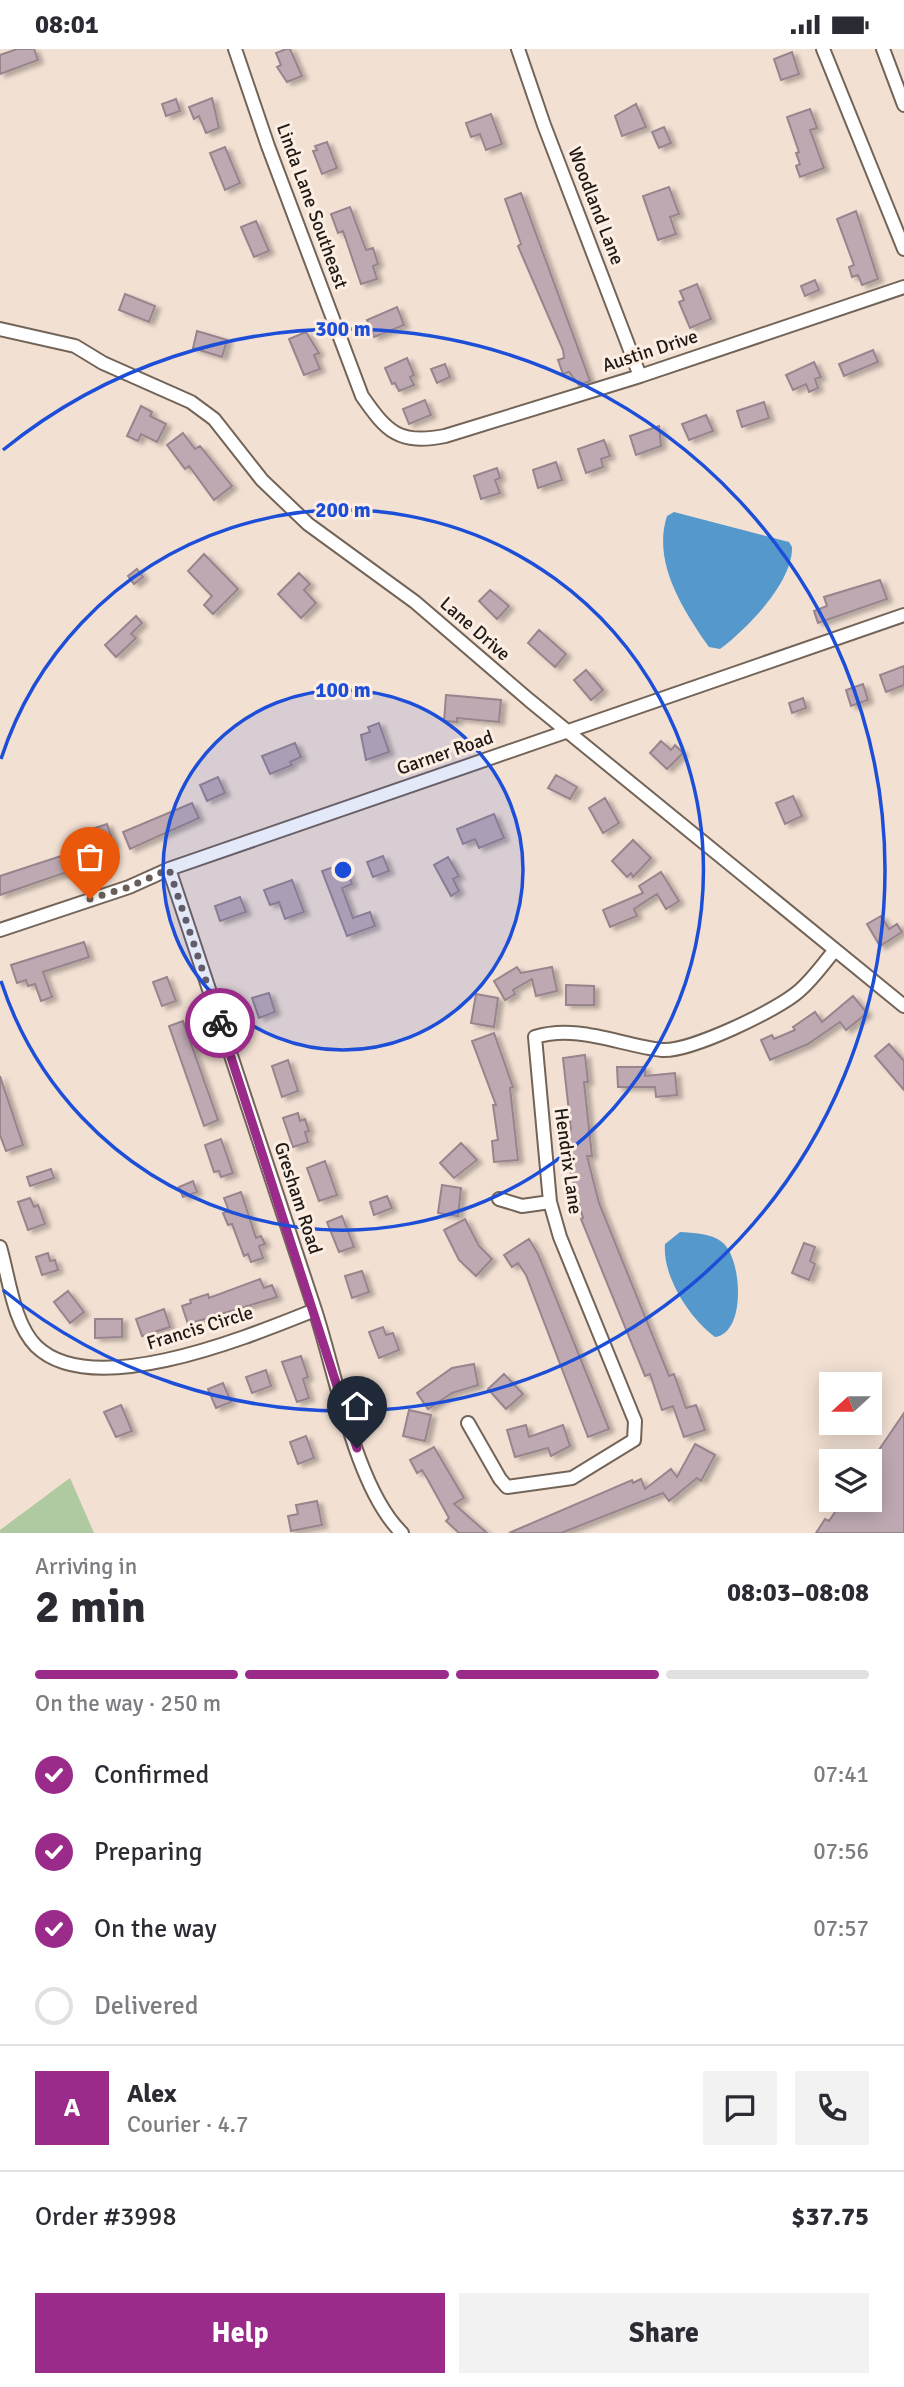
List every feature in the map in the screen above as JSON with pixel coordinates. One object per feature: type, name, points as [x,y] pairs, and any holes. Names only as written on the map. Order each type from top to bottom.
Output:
[{"type":"street","name":"Linda Lane Southeast","points":[[235,49],[362,396],[389,431],[406,438]]},
{"type":"street","name":"Woodland Lane","points":[[518,49],[544,125],[640,376]]},
{"type":"street","points":[[823,49],[904,250]]},
{"type":"street","points":[[883,49],[904,105]]},
{"type":"street","name":"Austin Drive","points":[[406,438],[425,440],[445,436],[640,376],[904,287]]},
{"type":"street","name":"Lane Drive","points":[[0,330],[75,346],[103,363],[191,402],[214,419],[262,480],[299,516],[415,602],[529,700],[904,1006]]},
{"type":"street","name":"Garner Road","points":[[0,930],[904,615]]},
{"type":"street","name":"Gresham Road","points":[[169,869],[364,1467],[378,1500],[402,1533]]},
{"type":"street","name":"Hendrix Lane","points":[[468,1423],[499,1479],[507,1486],[518,1487],[572,1478],[634,1440],[635,1421],[560,1237],[550,1202],[535,1037],[555,1031],[663,1050],[686,1049],[785,1002],[801,990],[835,950]]},
{"type":"street","points":[[499,1199],[522,1206],[550,1202]]},
{"type":"street","name":"Francis Circle","points":[[0,1247],[22,1324],[35,1345],[52,1356],[90,1366],[134,1367],[179,1358],[315,1310]]},
{"type":"green space","points":[[70,1478],[94,1533],[0,1533],[0,1530]]},
{"type":"water","points":[[674,512],[789,542],[792,547],[785,575],[777,589],[743,630],[720,649],[709,647],[699,633],[680,601],[667,568],[663,533],[667,516]]},
{"type":"water","points":[[680,1232],[718,1239],[729,1250],[734,1263],[737,1309],[725,1332],[715,1337],[687,1308],[668,1269],[665,1244]]},
{"type":"building","points":[[17,49],[34,49],[38,60],[0,74],[0,55]]},
{"type":"building","points":[[290,49],[302,76],[287,82],[277,67],[281,65],[276,53]]},
{"type":"building","points":[[792,52],[799,74],[781,80],[774,59]]},
{"type":"building","points":[[212,98],[219,128],[206,133],[199,116],[194,119],[189,107]]},
{"type":"building","points":[[176,99],[180,111],[166,116],[162,104]]},
{"type":"building","points":[[636,104],[646,127],[622,136],[615,116]]},
{"type":"building","points":[[810,109],[817,128],[810,130],[824,168],[800,177],[796,166],[800,164],[796,153],[799,152],[787,117]]},
{"type":"building","points":[[491,114],[502,144],[486,150],[480,134],[471,137],[466,123]]},
{"type":"building","points":[[664,127],[671,143],[659,148],[652,132]]},
{"type":"building","points":[[327,142],[337,168],[322,174],[313,151],[317,150],[315,146]]},
{"type":"building","points":[[225,147],[240,183],[225,190],[210,153]]},
{"type":"building","points":[[669,187],[679,214],[670,217],[676,234],[658,240],[643,196]]},
{"type":"building","points":[[521,193],[590,381],[579,385],[569,372],[563,374],[558,360],[564,358],[563,350],[518,246],[521,244],[505,199]]},
{"type":"building","points":[[350,207],[366,250],[373,248],[378,264],[373,266],[377,279],[361,284],[343,231],[338,233],[331,214]]},
{"type":"building","points":[[856,211],[878,279],[862,285],[858,275],[852,277],[849,267],[854,265],[837,219]]},
{"type":"building","points":[[256,221],[269,251],[254,257],[241,227]]},
{"type":"building","points":[[815,280],[819,290],[805,296],[801,286]]},
{"type":"building","points":[[697,284],[711,319],[690,328],[679,302],[684,300],[680,291]]},
{"type":"building","points":[[125,294],[155,306],[149,322],[119,310]]},
{"type":"building","points":[[397,307],[404,325],[374,337],[367,320]]},
{"type":"building","points":[[197,331],[227,340],[222,357],[193,348]]},
{"type":"building","points":[[306,332],[319,353],[314,355],[320,369],[304,375],[289,339]]},
{"type":"building","points":[[873,350],[878,362],[844,376],[839,364]]},
{"type":"building","points":[[407,358],[414,375],[410,377],[414,385],[399,391],[395,383],[392,384],[385,368]]},
{"type":"building","points":[[814,362],[821,377],[815,379],[818,388],[809,392],[806,384],[793,390],[786,375]]},
{"type":"building","points":[[445,364],[450,377],[437,383],[431,369]]},
{"type":"building","points":[[425,400],[431,415],[409,424],[403,409]]},
{"type":"building","points":[[764,402],[769,418],[742,427],[737,411]]},
{"type":"building","points":[[141,406],[152,412],[150,416],[166,424],[157,442],[141,434],[138,441],[127,436]]},
{"type":"building","points":[[706,415],[713,431],[689,440],[682,424]]},
{"type":"building","points":[[659,426],[661,446],[636,455],[630,436]]},
{"type":"building","points":[[183,433],[195,449],[200,446],[232,486],[214,500],[189,466],[185,469],[167,445]]},
{"type":"building","points":[[604,440],[610,456],[601,459],[603,467],[586,473],[578,449]]},
{"type":"building","points":[[556,462],[562,480],[538,488],[533,470]]},
{"type":"building","points":[[497,468],[500,478],[495,480],[500,493],[481,499],[474,476]]},
{"type":"building","points":[[204,554],[238,589],[213,614],[204,605],[212,596],[188,571]]},
{"type":"building","points":[[137,569],[143,577],[134,584],[128,576]]},
{"type":"building","points":[[299,573],[310,584],[304,590],[316,603],[301,618],[278,594]]},
{"type":"building","points":[[880,580],[887,599],[818,623],[814,611],[827,606],[824,597]]},
{"type":"building","points":[[490,590],[509,606],[497,619],[479,601]]},
{"type":"building","points":[[136,616],[142,623],[131,634],[136,638],[116,657],[105,645]]},
{"type":"building","points":[[539,630],[566,654],[555,667],[528,643]]},
{"type":"building","points":[[904,666],[904,685],[886,692],[880,675]]},
{"type":"building","points":[[586,670],[603,690],[591,700],[574,680]]},
{"type":"building","points":[[863,684],[868,700],[851,706],[846,690]]},
{"type":"building","points":[[446,695],[501,700],[499,722],[457,718],[457,722],[444,721]]},
{"type":"building","points":[[803,698],[806,708],[792,713],[789,703]]},
{"type":"building","points":[[379,723],[389,752],[366,760],[361,735],[370,732],[368,727]]},
{"type":"building","points":[[661,741],[671,750],[675,745],[683,753],[667,769],[650,753]]},
{"type":"building","points":[[295,743],[301,757],[290,762],[292,765],[270,774],[262,756]]},
{"type":"building","points":[[556,775],[577,787],[570,799],[548,788]]},
{"type":"building","points":[[218,777],[225,793],[207,801],[200,785]]},
{"type":"building","points":[[793,796],[802,816],[785,824],[776,803]]},
{"type":"building","points":[[605,798],[619,823],[603,833],[589,808]]},
{"type":"building","points":[[192,803],[199,818],[130,849],[123,832]]},
{"type":"building","points":[[494,814],[504,838],[479,848],[475,839],[463,844],[457,829]]},
{"type":"building","points":[[107,824],[114,844],[87,853],[80,833]]},
{"type":"building","points":[[633,840],[651,858],[633,877],[631,873],[627,877],[612,861]]},
{"type":"building","points":[[61,856],[67,872],[0,895],[0,876]]},
{"type":"building","points":[[383,856],[389,871],[373,877],[367,862]]},
{"type":"building","points":[[448,857],[459,876],[453,879],[459,891],[451,896],[434,865]]},
{"type":"building","points":[[345,863],[352,884],[342,888],[353,918],[370,912],[375,926],[347,936],[322,871]]},
{"type":"building","points":[[661,872],[679,901],[666,909],[657,894],[634,909],[637,916],[610,927],[603,910],[643,893],[639,886]]},
{"type":"building","points":[[292,880],[304,912],[285,919],[279,902],[270,905],[264,890]]},
{"type":"building","points":[[240,897],[246,912],[220,921],[215,906]]},
{"type":"building","points":[[881,916],[889,929],[897,924],[902,932],[880,946],[867,924]]},
{"type":"building","points":[[84,942],[89,957],[43,972],[52,997],[41,1001],[35,984],[28,986],[26,980],[17,983],[11,965]]},
{"type":"building","points":[[517,967],[521,973],[552,967],[557,991],[536,996],[532,979],[513,990],[515,994],[505,1000],[494,981]]},
{"type":"building","points":[[167,977],[176,1001],[162,1006],[153,982]]},
{"type":"building","points":[[566,985],[594,986],[594,1005],[566,1005]]},
{"type":"building","points":[[269,993],[275,1012],[259,1018],[252,998]]},
{"type":"building","points":[[476,994],[498,998],[494,1027],[471,1023]]},
{"type":"building","points":[[853,996],[867,1013],[846,1030],[840,1022],[808,1044],[770,1060],[761,1040],[772,1035],[774,1039],[795,1030],[793,1027],[815,1012],[822,1022]]},
{"type":"building","points":[[183,1021],[218,1120],[204,1126],[169,1026]]},
{"type":"building","points":[[494,1033],[513,1087],[510,1088],[518,1160],[494,1162],[492,1141],[498,1140],[493,1105],[496,1105],[472,1041]]},
{"type":"building","points":[[889,1044],[904,1061],[904,1090],[875,1056]]},
{"type":"building","points":[[585,1055],[588,1082],[584,1082],[592,1156],[587,1156],[599,1203],[669,1376],[674,1374],[686,1408],[696,1405],[705,1430],[684,1437],[673,1406],[662,1410],[650,1374],[645,1376],[581,1219],[583,1218],[570,1169],[568,1131],[571,1130],[563,1058]]},
{"type":"building","points":[[288,1060],[298,1091],[282,1097],[272,1066]]},
{"type":"building","points":[[617,1067],[645,1067],[645,1076],[675,1073],[677,1095],[656,1097],[655,1087],[618,1087]]},
{"type":"building","points":[[0,1076],[23,1145],[6,1151],[0,1135]]},
{"type":"building","points":[[298,1113],[300,1121],[305,1119],[309,1131],[305,1132],[308,1142],[293,1147],[283,1118]]},
{"type":"building","points":[[221,1139],[233,1173],[221,1177],[219,1171],[214,1172],[205,1145]]},
{"type":"building","points":[[461,1143],[477,1160],[454,1178],[440,1163]]},
{"type":"building","points":[[325,1161],[337,1195],[319,1201],[307,1168]]},
{"type":"building","points":[[51,1169],[54,1178],[30,1186],[27,1177]]},
{"type":"building","points":[[193,1181],[197,1192],[183,1197],[179,1187]]},
{"type":"building","points":[[442,1185],[461,1188],[458,1216],[438,1213]]},
{"type":"building","points":[[241,1192],[256,1238],[261,1236],[265,1244],[259,1246],[263,1258],[251,1262],[248,1254],[244,1256],[232,1224],[228,1225],[223,1213],[229,1211],[224,1198]]},
{"type":"building","points":[[387,1196],[392,1208],[374,1215],[370,1202]]},
{"type":"building","points":[[30,1198],[34,1207],[38,1205],[45,1224],[28,1230],[18,1202]]},
{"type":"building","points":[[342,1216],[354,1247],[339,1252],[327,1222]]},
{"type":"building","points":[[465,1219],[479,1246],[492,1259],[476,1276],[459,1260],[444,1230]]},
{"type":"building","points":[[529,1239],[538,1254],[609,1429],[588,1437],[526,1275],[518,1263],[512,1267],[504,1255]]},
{"type":"building","points":[[804,1243],[815,1247],[810,1261],[815,1264],[809,1280],[792,1273]]},
{"type":"building","points":[[48,1253],[50,1261],[55,1260],[58,1270],[42,1275],[36,1257]]},
{"type":"building","points":[[362,1271],[369,1292],[352,1298],[345,1276]]},
{"type":"building","points":[[260,1279],[264,1288],[272,1285],[277,1297],[188,1324],[182,1306],[191,1303],[190,1300],[208,1294],[209,1298]]},
{"type":"building","points":[[68,1291],[84,1312],[70,1323],[54,1302]]},
{"type":"building","points":[[164,1309],[170,1327],[142,1336],[136,1319]]},
{"type":"building","points":[[95,1319],[122,1319],[122,1337],[95,1338]]},
{"type":"building","points":[[383,1327],[386,1335],[393,1333],[399,1350],[379,1358],[369,1332]]},
{"type":"building","points":[[301,1356],[308,1377],[303,1379],[309,1398],[297,1402],[282,1362]]},
{"type":"building","points":[[474,1364],[478,1385],[452,1393],[428,1409],[417,1393],[452,1368]]},
{"type":"building","points":[[266,1370],[271,1386],[252,1393],[246,1377]]},
{"type":"building","points":[[504,1374],[523,1394],[506,1409],[488,1389]]},
{"type":"building","points":[[223,1383],[231,1402],[216,1408],[208,1389]]},
{"type":"building","points":[[121,1405],[132,1431],[116,1437],[104,1412]]},
{"type":"building","points":[[409,1410],[431,1415],[425,1441],[403,1436]]},
{"type":"building","points":[[904,1413],[904,1533],[816,1533],[825,1519],[829,1521],[835,1512],[882,1512],[882,1449],[880,1449]]},
{"type":"building","points":[[526,1425],[529,1437],[563,1425],[570,1446],[551,1456],[548,1448],[515,1457],[507,1430]]},
{"type":"building","points":[[306,1436],[314,1458],[298,1464],[290,1442]]},
{"type":"building","points":[[695,1444],[715,1455],[701,1481],[697,1478],[669,1501],[663,1493],[561,1533],[509,1533],[632,1480],[633,1483],[641,1479],[645,1489],[671,1469],[677,1477]]},
{"type":"building","points":[[434,1447],[464,1498],[454,1504],[487,1533],[459,1533],[446,1521],[449,1518],[428,1480],[422,1470],[417,1473],[410,1460]]},
{"type":"building","points":[[317,1501],[322,1525],[291,1531],[288,1516],[298,1514],[296,1505]]},
{"type":"way so far","points":[[90,899],[129,887],[169,869],[220,1023]]},
{"type":"route","points":[[220,1023],[315,1310],[357,1448]]}]
